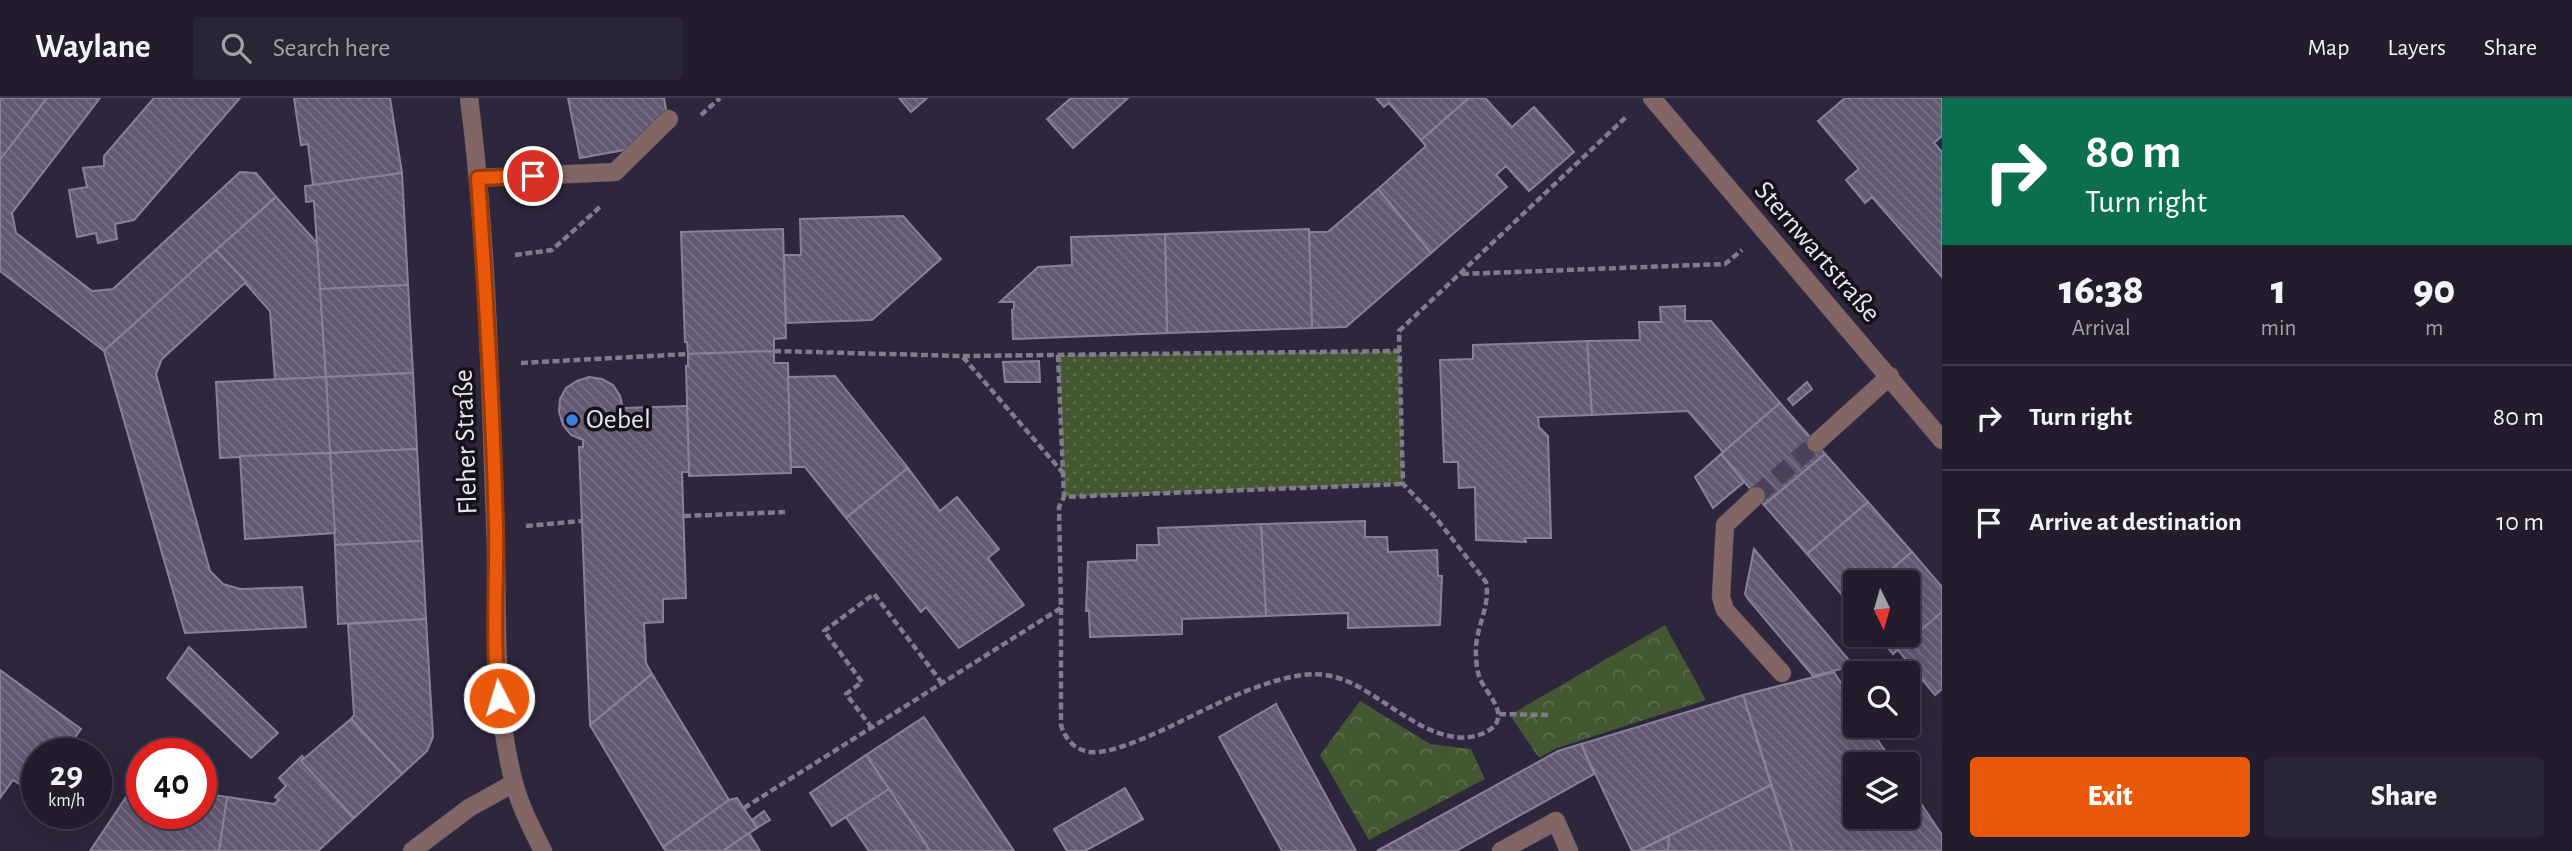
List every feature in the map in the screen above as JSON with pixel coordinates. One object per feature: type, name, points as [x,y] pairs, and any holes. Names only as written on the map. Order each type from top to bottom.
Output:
[{"type":"street","name":"Fleher Straße","points":[[469,98],[478,178],[489,365],[496,529],[496,674],[514,783],[543,851]]},
{"type":"street","name":"Sternwartstraße","points":[[1653,98],[1942,440]]},
{"type":"street","points":[[478,178],[615,172],[669,119]]},
{"type":"street","points":[[1816,443],[1889,376]]},
{"type":"street","points":[[1756,496],[1725,525],[1721,597],[1725,610],[1782,673]]},
{"type":"street","points":[[412,851],[469,808],[514,783]]},
{"type":"street","points":[[1501,851],[1556,821],[1569,851]]},
{"type":"path","points":[[1058,355],[1064,474],[1064,498],[1059,507],[1061,725],[1070,742],[1087,752],[1107,752],[1233,696],[1274,681],[1302,675],[1336,677],[1434,731],[1453,736],[1476,736],[1497,723],[1499,714],[1479,677],[1476,655],[1477,633],[1486,609],[1486,582],[1436,518],[1402,484],[1399,331],[1633,110]]},
{"type":"path","points":[[1461,274],[1725,264],[1765,232]]},
{"type":"path","points":[[774,351],[963,356],[1400,351]]},
{"type":"path","points":[[489,365],[688,354]]},
{"type":"path","points":[[963,356],[1064,474]]},
{"type":"path","points":[[1064,498],[1402,484]]},
{"type":"path","points":[[684,516],[785,512]]},
{"type":"path","points":[[496,529],[581,521]]},
{"type":"path","points":[[872,728],[846,694],[862,682],[824,631],[874,594],[942,683]]},
{"type":"path","points":[[744,808],[1061,608]]},
{"type":"path","points":[[1499,714],[1549,715]]},
{"type":"green space","points":[[1400,351],[1403,484],[1064,497],[1058,355]]},
{"type":"green space","points":[[1665,625],[1706,700],[1557,748],[1539,758],[1510,715]]},
{"type":"green space","points":[[1360,701],[1430,744],[1471,749],[1485,779],[1369,840],[1320,755]]},
{"type":"building","points":[[0,98],[47,98],[0,160]]},
{"type":"building","points":[[47,98],[100,98],[12,213],[16,233],[92,291],[113,289],[240,172],[256,173],[276,197],[104,351],[0,271],[0,160]]},
{"type":"building","points":[[154,98],[240,98],[134,220],[115,224],[117,239],[98,243],[96,233],[77,237],[69,190],[87,187],[83,168],[104,166],[104,156]]},
{"type":"building","points":[[294,98],[390,98],[402,173],[313,185],[308,144],[301,145]]},
{"type":"building","points":[[568,98],[664,98],[667,115],[630,149],[580,158]]},
{"type":"building","points":[[899,98],[927,98],[911,112]]},
{"type":"building","points":[[1071,98],[1128,98],[1073,148],[1047,119]]},
{"type":"building","points":[[1376,98],[1469,98],[1421,140],[1389,103],[1384,107]]},
{"type":"building","points":[[1469,98],[1485,98],[1512,127],[1534,107],[1574,152],[1529,191],[1506,166],[1496,175],[1507,187],[1431,253],[1378,189],[1426,146],[1421,140]]},
{"type":"building","points":[[1845,98],[1942,98],[1942,136],[1934,143],[1942,152],[1942,277],[1872,197],[1865,203],[1846,180],[1859,169],[1818,121]]},
{"type":"building","points":[[402,173],[408,285],[320,289],[314,201],[306,202],[305,186]]},
{"type":"building","points":[[1378,189],[1431,253],[1346,327],[1312,328],[1309,232],[1328,232]]},
{"type":"building","points":[[276,197],[317,243],[326,377],[275,380],[270,311],[216,250]]},
{"type":"building","points":[[903,216],[941,259],[872,320],[786,323],[784,255],[801,255],[800,219]]},
{"type":"building","points":[[783,229],[786,338],[774,339],[774,351],[688,354],[685,342],[681,232]]},
{"type":"building","points":[[1309,229],[1312,328],[1167,333],[1165,234]]},
{"type":"building","points":[[1165,234],[1167,333],[1013,339],[1014,302],[1000,302],[1038,267],[1072,265],[1071,237]]},
{"type":"building","points":[[216,250],[246,282],[162,359],[156,374],[210,571],[223,584],[240,589],[302,587],[306,627],[185,633],[104,351]]},
{"type":"building","points":[[408,285],[413,373],[326,377],[320,289]]},
{"type":"building","points":[[1685,306],[1685,321],[1711,321],[1780,403],[1723,452],[1688,411],[1592,415],[1587,341],[1640,340],[1639,322],[1661,322],[1660,307]]},
{"type":"building","points":[[1587,341],[1592,415],[1538,417],[1539,427],[1548,436],[1551,538],[1525,538],[1526,542],[1476,540],[1475,487],[1459,488],[1458,462],[1444,462],[1440,360],[1473,359],[1473,345]]},
{"type":"building","points":[[774,351],[774,363],[788,363],[791,473],[689,476],[688,354]]},
{"type":"building","points":[[1039,361],[1040,382],[1005,382],[1003,362]]},
{"type":"building","points":[[413,373],[417,449],[330,453],[326,377]]},
{"type":"building","points":[[835,376],[908,468],[846,518],[805,467],[791,467],[788,377]]},
{"type":"building","points":[[326,377],[330,453],[220,458],[216,382]]},
{"type":"building","points":[[589,377],[602,379],[613,385],[623,408],[687,406],[689,472],[682,472],[686,598],[663,599],[663,622],[644,623],[646,663],[652,674],[590,725],[579,447],[583,447],[583,440],[571,435],[563,425],[559,412],[560,399],[566,388]]},
{"type":"building","points":[[1807,382],[1812,389],[1793,405],[1788,399]]},
{"type":"building","points":[[1780,403],[1825,454],[1764,505],[1721,454]]},
{"type":"building","points":[[417,449],[422,541],[335,545],[330,453]]},
{"type":"building","points":[[330,453],[335,533],[245,539],[240,456]]},
{"type":"building","points":[[1721,454],[1744,482],[1713,508],[1695,477]]},
{"type":"building","points":[[1825,454],[1868,502],[1807,554],[1764,505]]},
{"type":"building","points":[[908,468],[940,511],[957,497],[999,549],[988,558],[1024,605],[959,648],[926,607],[921,612],[846,518]]},
{"type":"building","points":[[1868,502],[1912,552],[1891,570],[1843,570],[1843,596],[1807,554]]},
{"type":"building","points":[[1365,521],[1365,537],[1387,537],[1388,552],[1437,550],[1438,576],[1442,576],[1440,625],[1348,628],[1348,613],[1266,616],[1261,524]]},
{"type":"building","points":[[1261,524],[1266,616],[1182,619],[1182,634],[1090,637],[1089,611],[1086,611],[1088,562],[1137,560],[1137,545],[1159,545],[1158,528]]},
{"type":"building","points":[[422,541],[426,619],[338,624],[335,545]]},
{"type":"building","points":[[1754,549],[1850,661],[1843,661],[1843,669],[1813,676],[1745,594]]},
{"type":"building","points":[[1912,552],[1942,587],[1942,612],[1920,631],[1920,570],[1891,570]]},
{"type":"building","points":[[1942,612],[1942,689],[1935,695],[1920,677],[1920,661],[1907,661],[1898,650],[1920,648],[1920,631]]},
{"type":"building","points":[[426,619],[433,737],[427,751],[402,774],[351,719],[354,715],[348,624]]},
{"type":"building","points":[[189,647],[278,733],[251,758],[167,678]]},
{"type":"building","points":[[1888,648],[1900,648],[1893,654]]},
{"type":"building","points":[[0,670],[81,729],[75,738],[21,738],[21,785],[13,780],[0,798]]},
{"type":"building","points":[[1834,672],[1843,686],[1843,738],[1876,738],[1886,752],[1843,752],[1843,829],[1920,829],[1920,802],[1942,835],[1942,851],[1793,851],[1743,695]]},
{"type":"building","points":[[652,674],[729,800],[663,847],[590,725]]},
{"type":"building","points":[[1743,695],[1771,785],[1638,851],[1632,851],[1581,744]]},
{"type":"building","points":[[1276,704],[1356,851],[1282,851],[1219,737]]},
{"type":"building","points":[[924,717],[1014,851],[926,851],[929,849],[866,755]]},
{"type":"building","points":[[351,719],[402,774],[354,818],[301,761]]},
{"type":"building","points":[[1581,744],[1594,774],[1456,851],[1377,851],[1558,751]]},
{"type":"building","points":[[866,755],[889,789],[832,826],[810,793]]},
{"type":"building","points":[[302,756],[304,758],[301,761],[354,818],[318,851],[219,851],[227,797],[274,804],[279,800],[275,797],[286,786],[279,778]]},
{"type":"building","points":[[1771,785],[1793,851],[1668,851],[1669,836]]},
{"type":"building","points":[[1125,788],[1143,819],[1085,851],[1067,851],[1054,829]]},
{"type":"building","points":[[889,789],[929,849],[926,851],[869,851],[846,817]]},
{"type":"building","points":[[217,795],[227,797],[219,851],[90,851],[105,829],[112,829],[112,818],[126,797],[126,829],[217,829]]},
{"type":"building","points":[[737,798],[757,828],[723,851],[666,851],[663,847],[729,800]]},
{"type":"building","points":[[764,811],[770,820],[757,828],[752,820]]},
{"type":"building","points":[[749,833],[760,851],[723,851]]},
{"type":"building","points":[[1669,836],[1668,851],[1638,851]]},
{"type":"tunnel","points":[[1756,496],[1816,443]]},
{"type":"place","name":"Oebel","points":[[572,420]]},
{"type":"route","points":[[499,698],[496,674],[496,529],[478,178],[533,176]]}]
